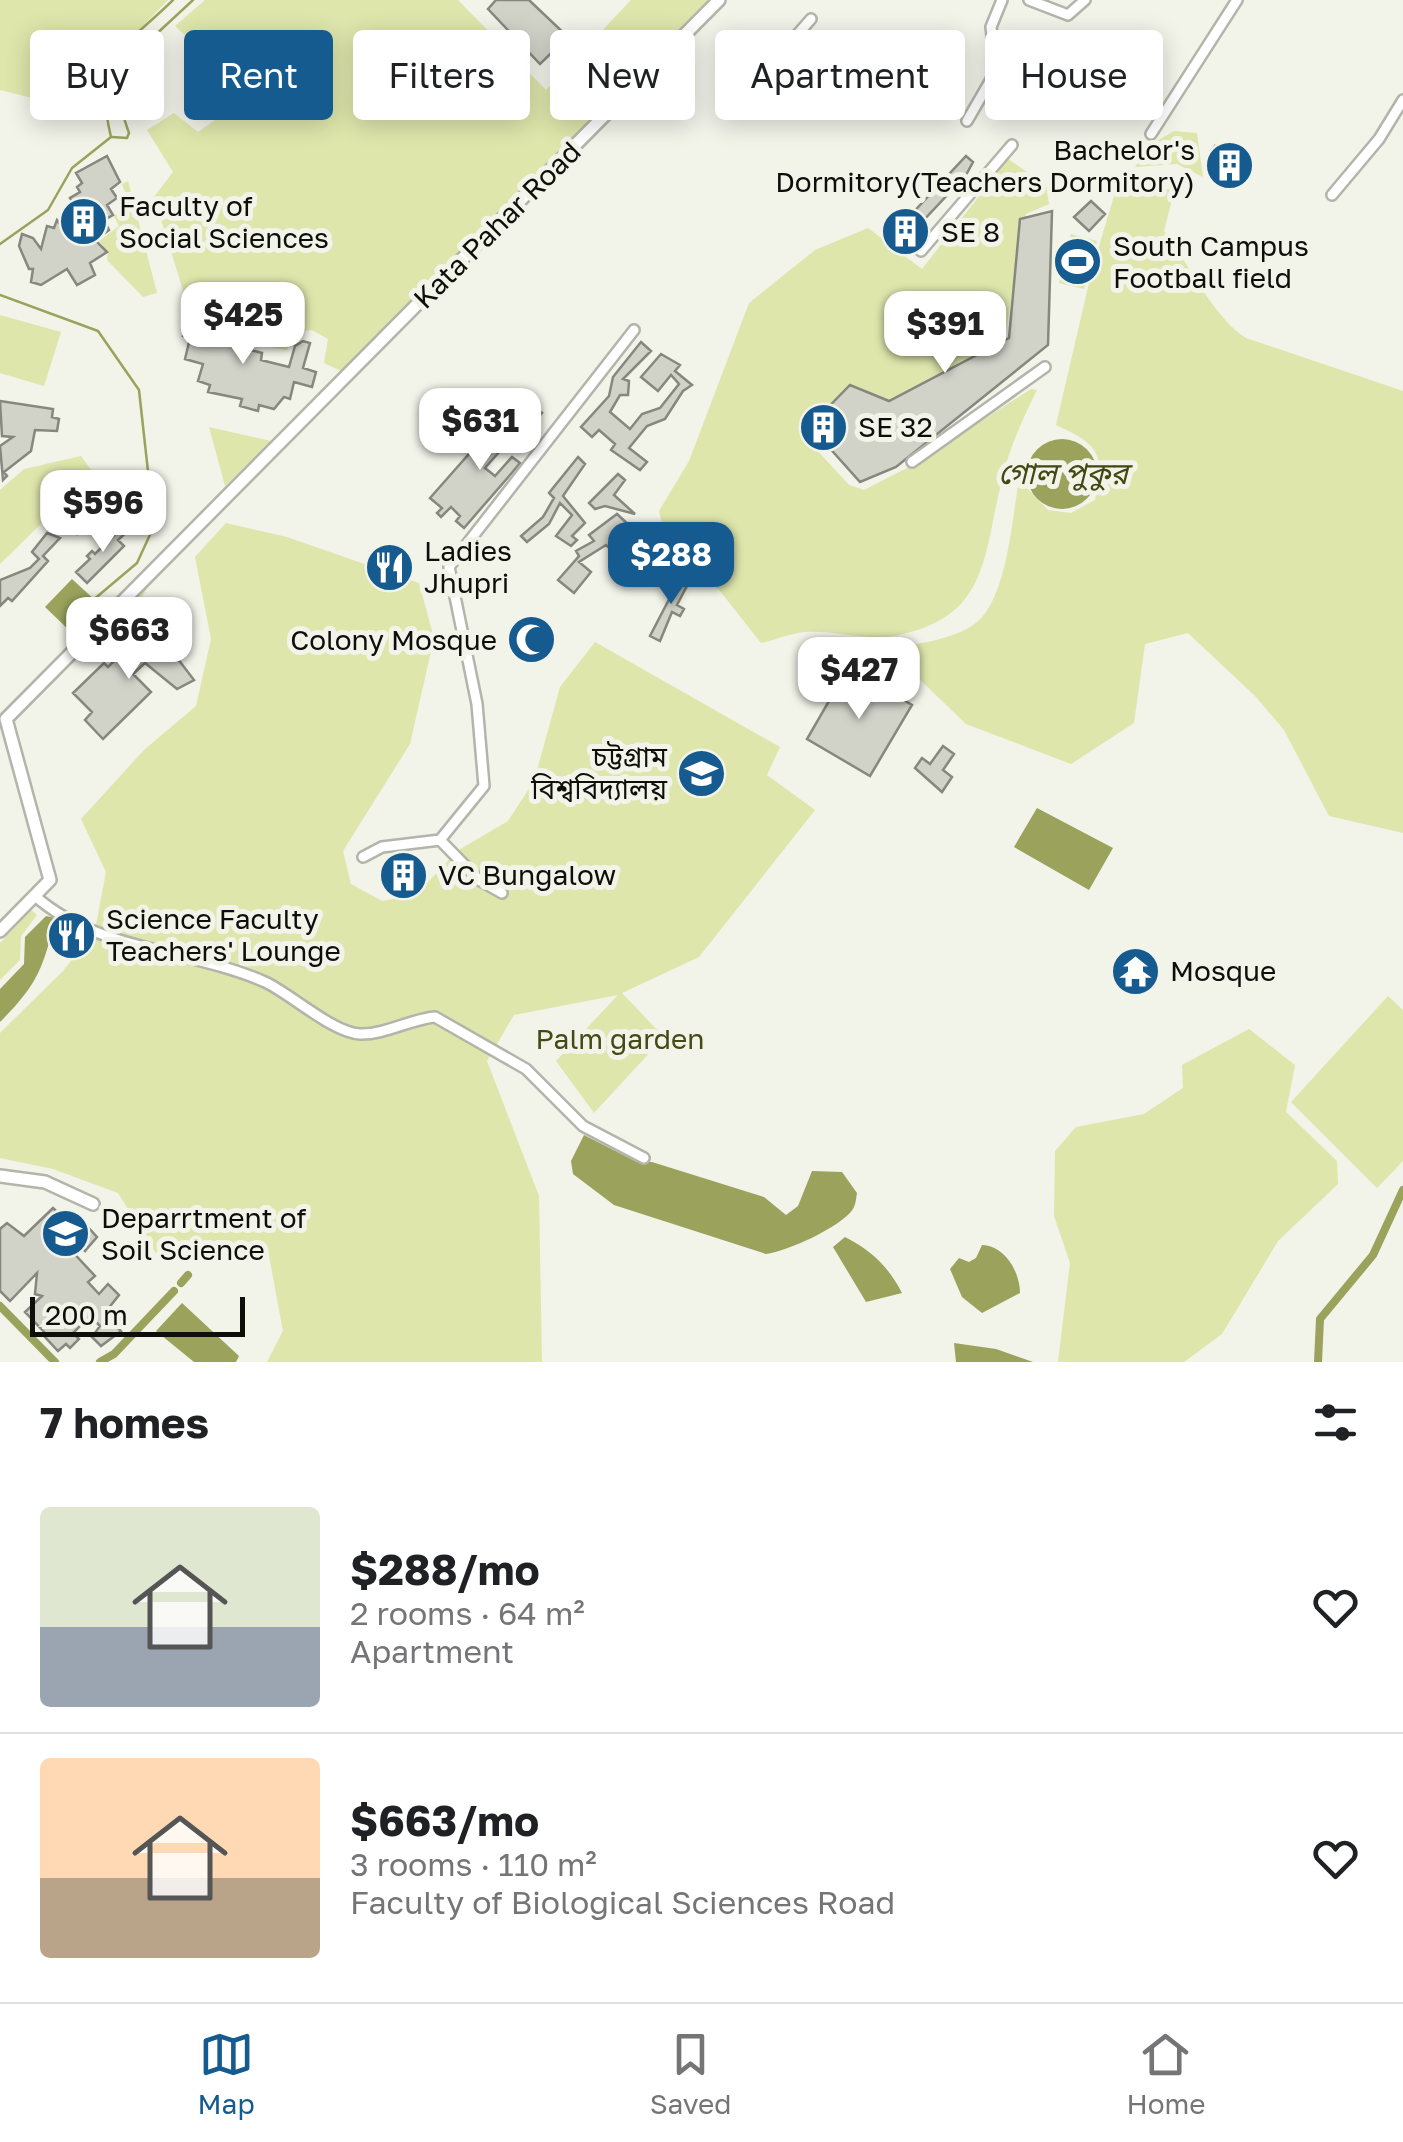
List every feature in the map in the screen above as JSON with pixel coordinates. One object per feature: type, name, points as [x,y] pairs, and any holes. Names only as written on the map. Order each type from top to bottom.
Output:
[{"type":"street","name":"Kata Pahar Road","points":[[35,896],[50,880],[6,719],[719,0]]},
{"type":"street","points":[[967,121],[996,71],[992,26],[1002,0]]},
{"type":"street","points":[[1029,0],[1068,16],[1084,0]]},
{"type":"street","points":[[1151,134],[1237,0]]},
{"type":"street","points":[[801,30],[811,19]]},
{"type":"street","points":[[1332,195],[1379,140],[1403,100]]},
{"type":"street","points":[[921,251],[1012,145]]},
{"type":"street","points":[[363,857],[382,847],[440,840],[484,786],[477,704],[450,566],[634,330]]},
{"type":"street","points":[[912,462],[1045,367]]},
{"type":"street","points":[[440,840],[479,880],[502,893]]},
{"type":"street","points":[[0,931],[35,896],[55,913],[84,926],[253,977],[359,1034],[436,1017],[526,1069],[583,1126],[644,1158]]},
{"type":"street","points":[[0,1176],[45,1182],[93,1204]]},
{"type":"green space","points":[[0,0],[168,0],[139,30],[30,30],[30,98],[0,90]]},
{"type":"green space","points":[[205,0],[458,0],[487,30],[353,30],[353,120],[530,120],[530,74],[546,90],[550,86],[550,120],[589,120],[341,371],[324,363],[328,339],[312,330],[296,332],[287,350],[241,342],[234,313],[187,303],[154,197],[173,172],[147,130],[174,113],[198,132],[215,120],[333,120],[333,30],[184,30],[184,34],[175,26]]},
{"type":"green space","points":[[631,0],[708,0],[678,30],[603,30]]},
{"type":"green space","points":[[1174,131],[1197,133],[1203,177],[1177,164],[1135,167],[1150,145]]},
{"type":"green space","points":[[1008,159],[1046,185],[1049,204],[1026,214],[1005,337],[878,414],[847,390],[803,435],[849,485],[864,490],[913,465],[1031,389],[1037,390],[1007,460],[977,580],[950,614],[899,635],[806,632],[761,643],[720,591],[667,545],[659,511],[689,461],[749,303],[815,250],[868,228],[922,269]]},
{"type":"green space","points":[[128,181],[157,293],[143,297],[107,260],[108,252],[99,241],[119,226],[114,216],[123,210],[119,201],[126,195],[122,184]]},
{"type":"green space","points":[[1175,188],[1164,231],[1222,317],[1234,328],[1246,338],[1403,391],[1403,833],[1329,816],[1284,730],[1255,696],[1188,633],[1145,644],[1134,723],[1071,764],[966,724],[888,649],[952,635],[983,616],[1004,570],[1019,480],[1048,510],[1071,513],[1095,500],[1100,472],[1095,452],[1081,438],[1056,425],[1092,270],[1114,196]]},
{"type":"green space","name":"South Campus Football field","points":[[1071,234],[1097,241],[1084,289],[1059,283]]},
{"type":"green space","points":[[0,315],[61,332],[44,386],[0,373]]},
{"type":"green space","points":[[209,427],[262,439],[271,441],[225,486]]},
{"type":"green space","points":[[81,456],[92,471],[96,488],[52,513],[0,564],[0,490],[24,469]]},
{"type":"green space","name":"Palm garden","points":[[226,523],[287,537],[419,583],[434,638],[410,744],[343,851],[351,884],[382,901],[416,895],[457,851],[508,821],[534,781],[560,687],[595,642],[780,747],[767,775],[815,810],[699,957],[622,993],[664,1037],[594,1113],[556,1061],[618,995],[514,1015],[487,1061],[539,1196],[542,1362],[267,1362],[283,1331],[267,1245],[223,1255],[158,1257],[118,1193],[53,1169],[0,1158],[0,1033],[63,971],[95,930],[106,872],[81,819],[144,750],[196,706],[211,639],[195,557]]},
{"type":"green space","points":[[157,571],[119,637],[95,661],[82,650]]},
{"type":"green space","points":[[31,910],[37,915],[21,936],[20,960],[0,980],[0,943]]},
{"type":"green space","points":[[1388,996],[1403,1010],[1403,1161],[1377,1188],[1291,1102]]},
{"type":"green space","points":[[1249,1029],[1295,1065],[1286,1112],[1337,1161],[1338,1184],[1278,1241],[1222,1334],[1184,1362],[1058,1362],[1070,1263],[1054,1216],[1055,1151],[1076,1127],[1144,1114],[1183,1088],[1182,1065]]},
{"type":"water","name":"গোল পুকুর","points":[[1062,439],[1087,449],[1097,474],[1087,499],[1062,509],[1037,499],[1027,474],[1037,449]]},
{"type":"water","points":[[72,579],[97,602],[70,631],[45,607]]},
{"type":"water","points":[[1037,808],[1113,848],[1089,890],[1014,847]]},
{"type":"water","points":[[46,916],[56,918],[42,963],[31,985],[0,1022],[0,989],[24,964],[25,937]]},
{"type":"water","points":[[584,1135],[637,1162],[652,1162],[764,1197],[786,1215],[798,1206],[812,1171],[842,1172],[857,1193],[855,1203],[847,1216],[826,1230],[766,1254],[614,1205],[573,1174],[571,1161]]},
{"type":"water","points":[[845,1237],[878,1260],[902,1293],[866,1302],[833,1247]]},
{"type":"water","points":[[982,1245],[1005,1255],[1017,1277],[1020,1293],[982,1313],[962,1297],[950,1269],[959,1258],[969,1262],[976,1258]]},
{"type":"water","points":[[182,1303],[239,1356],[236,1362],[194,1362],[156,1331]]},
{"type":"water","points":[[954,1343],[996,1349],[1033,1362],[956,1362]]},
{"type":"building","points":[[496,0],[529,0],[561,30],[550,30],[550,54],[540,64],[530,53],[530,30],[508,30],[488,9]]},
{"type":"building","name":"Bachelor's Dormitory(Teachers Dormitory)","points":[[1215,146],[1241,164],[1224,183],[1215,174],[1223,166],[1211,151]]},
{"type":"building","name":"Faculty of Social Sciences","points":[[107,156],[120,182],[111,189],[117,198],[107,205],[113,215],[104,220],[109,230],[95,240],[107,252],[90,263],[95,275],[77,285],[67,269],[41,285],[31,282],[33,269],[29,269],[19,246],[22,234],[33,238],[41,249],[47,226],[54,228],[57,220],[60,224],[79,213],[70,198],[80,192],[77,187],[82,183],[76,173]]},
{"type":"building","points":[[966,156],[973,162],[966,175],[906,239],[899,231],[907,219]]},
{"type":"building","points":[[1091,201],[1105,214],[1089,231],[1074,217]]},
{"type":"building","points":[[1052,211],[1048,345],[896,467],[860,482],[810,426],[850,385],[889,401],[1009,338],[1020,219]]},
{"type":"building","points":[[205,307],[214,309],[211,326],[229,331],[224,343],[262,353],[261,360],[289,367],[295,346],[303,341],[310,343],[303,368],[316,372],[312,387],[294,382],[290,399],[284,397],[274,409],[259,405],[258,411],[240,406],[242,399],[208,392],[210,385],[198,381],[203,364],[185,359],[190,338],[183,336],[188,321],[201,324]]},
{"type":"building","points":[[641,342],[651,351],[623,379],[629,381],[628,395],[620,395],[610,412],[630,429],[642,414],[660,408],[679,384],[671,375],[658,391],[641,377],[661,354],[680,365],[675,371],[692,385],[683,391],[665,419],[647,426],[629,448],[647,462],[640,470],[611,450],[615,444],[599,430],[592,437],[581,427],[609,396],[613,377]]},
{"type":"building","points":[[0,401],[53,409],[52,417],[59,419],[57,431],[35,430],[31,451],[4,472],[7,476],[3,480],[0,446],[13,437],[2,436]]},
{"type":"building","points":[[533,406],[542,413],[485,468],[495,476],[512,457],[520,463],[464,528],[456,521],[460,516],[451,507],[441,517],[437,513],[442,508],[430,498],[491,429],[499,435],[509,424],[513,428]]},
{"type":"building","points":[[578,457],[585,464],[563,496],[585,523],[572,536],[577,540],[571,546],[556,536],[572,515],[560,503],[549,524],[527,542],[521,536],[543,517],[554,498],[549,493]]},
{"type":"building","points":[[618,474],[625,480],[614,495],[635,514],[605,506],[595,509],[589,503]]},
{"type":"building","points":[[103,492],[111,499],[77,534],[69,526]]},
{"type":"building","points":[[617,514],[644,539],[633,549],[623,540],[613,551],[606,545],[579,562],[591,572],[574,593],[558,580],[579,556],[576,551],[594,541],[589,535]]},
{"type":"building","points":[[127,522],[132,527],[118,540],[124,546],[87,583],[76,572],[90,559],[87,556],[92,551],[95,554]]},
{"type":"building","points":[[47,533],[60,538],[43,556],[48,561],[12,601],[8,598],[0,606],[0,580],[30,568],[39,559],[32,552]]},
{"type":"building","points":[[677,574],[690,580],[677,605],[684,609],[680,616],[672,612],[660,641],[650,636],[677,584],[673,582]]},
{"type":"building","points":[[157,623],[168,646],[194,680],[177,689],[145,663],[133,674],[151,692],[103,739],[85,720],[92,712],[73,693],[104,663],[108,667],[122,653],[126,657]]},
{"type":"building","points":[[848,668],[912,705],[870,776],[807,739]]},
{"type":"building","points":[[943,746],[954,754],[943,770],[952,777],[942,792],[915,768],[922,758],[930,764]]},
{"type":"building","name":"VC Bungalow","points":[[395,859],[403,868],[409,862],[415,868],[410,873],[419,881],[413,887],[409,883],[402,890],[391,884],[389,879],[396,869],[390,863]]},
{"type":"building","points":[[53,1208],[78,1232],[86,1225],[97,1237],[85,1251],[59,1231],[56,1234],[95,1276],[88,1282],[99,1294],[108,1284],[119,1295],[104,1314],[121,1331],[101,1346],[92,1337],[100,1326],[90,1316],[73,1333],[79,1339],[70,1348],[66,1344],[58,1351],[45,1337],[25,1312],[42,1296],[35,1294],[37,1273],[10,1301],[0,1291],[0,1229],[7,1223],[24,1236]]},
{"type":"waterway","points":[[0,244],[48,210],[72,168],[111,137],[105,89],[108,72],[125,45],[173,0]]},
{"type":"waterway","points":[[112,137],[127,138],[129,133],[118,90],[124,64],[193,0]]},
{"type":"waterway","points":[[0,295],[98,331],[139,390],[154,526],[137,563],[92,601]]},
{"type":"waterway","points":[[1318,1362],[1320,1319],[1373,1255],[1403,1190]]},
{"type":"waterway","points":[[181,1283],[188,1275]]},
{"type":"waterway","points":[[100,1362],[114,1354],[174,1291]]},
{"type":"waterway","points":[[0,1306],[55,1362]]},
{"type":"place","name":"Bachelor's Dormitory(Teachers Dormitory)","points":[[1230,166]]},
{"type":"place","name":"Faculty of Social Sciences","points":[[84,222]]},
{"type":"place","name":"SE 8","points":[[906,232]]},
{"type":"place","name":"South Campus Football field","points":[[1078,262]]},
{"type":"place","name":"SE 32","points":[[823,427]]},
{"type":"place","name":"Ladies Jhupri","points":[[389,567]]},
{"type":"place","name":"Colony Mosque","points":[[532,640]]},
{"type":"place","name":"চট্টগ্রাম বিশ্ববিদ্যালয়","points":[[702,773]]},
{"type":"place","name":"VC Bungalow","points":[[403,875]]},
{"type":"place","name":"Science Faculty Teachers' Lounge","points":[[71,935]]},
{"type":"place","name":"Mosque","points":[[1135,971]]},
{"type":"place","name":"Deparrtment of Soil Science","points":[[66,1234]]}]
